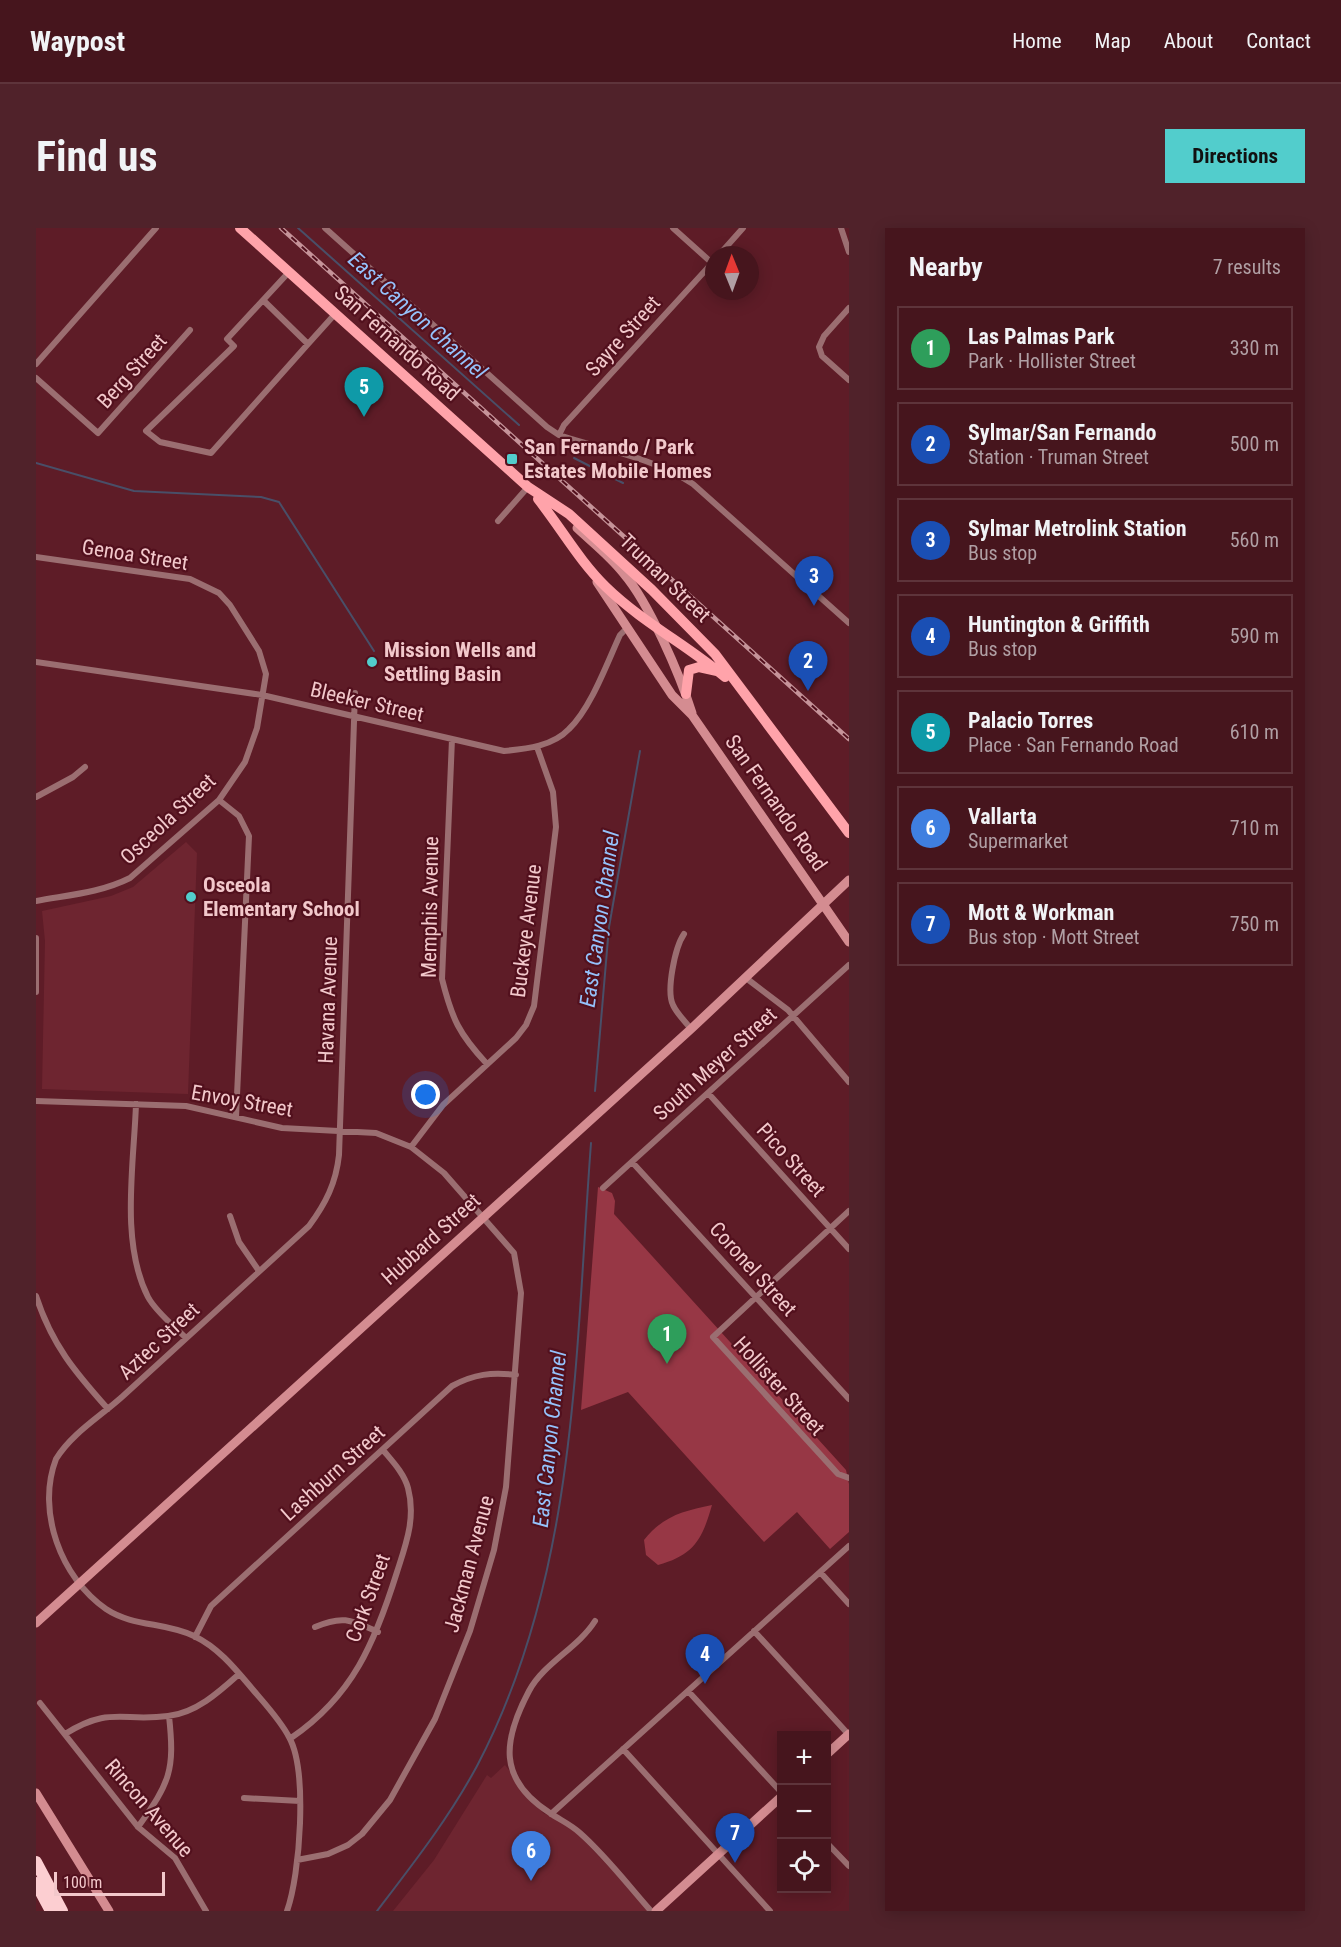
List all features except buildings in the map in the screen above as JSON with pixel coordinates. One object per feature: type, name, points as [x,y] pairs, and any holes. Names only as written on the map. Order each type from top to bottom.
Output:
[{"type":"highway","points":[[36,1862],[62,1911]]},
{"type":"highway","points":[[36,1883],[51,1911]]},
{"type":"highway","points":[[36,1898],[43,1911]]},
{"type":"main road","name":"San Fernando Road","points":[[240,228],[528,487],[552,504],[624,573],[638,593],[653,623],[686,694],[692,715]]},
{"type":"main road","name":"San Fernando Road","points":[[528,487],[588,568],[672,695],[692,715],[849,942]]},
{"type":"main road","name":"Truman Street","points":[[552,504],[569,514],[652,590],[714,654],[849,833]]},
{"type":"main road","name":"Truman Street","points":[[588,568],[612,593],[707,659],[741,690]]},
{"type":"main road","points":[[686,694],[689,670],[706,667],[720,672]]},
{"type":"main road","name":"Hubbard Street","points":[[36,1623],[691,1029],[849,880]]},
{"type":"main road","points":[[831,1751],[849,1735]]},
{"type":"main road","points":[[36,1793],[109,1911]]},
{"type":"main road","points":[[656,1911],[777,1799]]},
{"type":"street","points":[[36,364],[156,228]]},
{"type":"street","name":"San Fernando Road","points":[[325,228],[538,420],[559,435],[654,464],[678,474],[693,484],[849,623]]},
{"type":"street","points":[[674,228],[705,255]]},
{"type":"street","points":[[727,246],[743,228]]},
{"type":"street","points":[[841,228],[849,252]]},
{"type":"street","name":"Sayre Street","points":[[559,435],[564,425],[705,271]]},
{"type":"street","points":[[289,272],[227,339],[234,346],[211,371],[206,371],[169,411],[146,431],[160,442],[212,453],[335,314]]},
{"type":"street","points":[[263,300],[308,344]]},
{"type":"street","points":[[849,308],[819,345],[822,356],[849,380]]},
{"type":"street","name":"Berg Street","points":[[36,378],[98,433],[190,330]]},
{"type":"street","points":[[498,521],[528,487]]},
{"type":"street","name":"Genoa Street","points":[[36,557],[190,579],[205,584],[230,604],[259,651],[266,674],[262,695]]},
{"type":"street","name":"Bleeker Street","points":[[36,662],[262,695],[504,751],[537,747],[568,730],[594,689],[620,635],[627,628]]},
{"type":"street","name":"Havana Avenue","points":[[339,1130],[355,693]]},
{"type":"street","name":"Osceola Street","points":[[36,901],[113,887],[130,878],[219,800],[239,772],[251,748],[262,695]]},
{"type":"street","name":"Memphis Avenue","points":[[452,739],[442,979],[450,1010],[464,1040],[487,1064]]},
{"type":"street","name":"Buckeye Avenue","points":[[411,1147],[429,1120],[526,1025],[534,1006],[556,827],[554,792],[537,747]]},
{"type":"street","points":[[36,797],[73,777],[85,767]]},
{"type":"street","points":[[219,800],[239,816],[249,836],[236,1117]]},
{"type":"street","points":[[684,934],[676,947],[671,1000],[691,1029]]},
{"type":"street","points":[[36,938],[36,992]]},
{"type":"street","name":"South Meyer Street","points":[[603,1188],[849,965]]},
{"type":"street","points":[[746,978],[788,1010],[849,1082]]},
{"type":"street","name":"Pico Street","points":[[708,1093],[849,1249]]},
{"type":"street","name":"Envoy Street","points":[[36,1101],[197,1108],[282,1128],[376,1133],[411,1147],[444,1173],[482,1217]]},
{"type":"street","points":[[136,1104],[132,1221],[136,1267],[149,1299],[186,1338]]},
{"type":"street","name":"Aztec Street","points":[[291,1738],[218,1651],[180,1630],[125,1620],[104,1608],[80,1583],[58,1553],[48,1533],[43,1496],[48,1475],[68,1442],[108,1409],[309,1226],[322,1209],[337,1175],[339,1130]]},
{"type":"street","name":"Coronel Street","points":[[632,1162],[849,1399]]},
{"type":"street","points":[[755,1297],[849,1211]]},
{"type":"street","points":[[230,1216],[238,1242],[259,1271]]},
{"type":"street","name":"Jackman Avenue","points":[[297,1860],[328,1854],[348,1845],[362,1834],[390,1800],[435,1719],[470,1631],[494,1550],[506,1487],[521,1293],[514,1253],[482,1217]]},
{"type":"street","points":[[36,1296],[43,1317],[69,1364],[108,1409]]},
{"type":"street","name":"Hollister Street","points":[[755,1297],[712,1337],[838,1474],[849,1478]]},
{"type":"street","name":"Lashburn Street","points":[[195,1637],[211,1606],[452,1386],[484,1373],[516,1375]]},
{"type":"street","name":"Cork Street","points":[[291,1738],[327,1707],[348,1682],[378,1632],[410,1529],[412,1509],[408,1486],[400,1470],[383,1450]]},
{"type":"street","points":[[551,1814],[849,1546]]},
{"type":"street","points":[[820,1572],[849,1604]]},
{"type":"street","points":[[315,1627],[334,1619],[353,1621],[378,1632]]},
{"type":"street","points":[[595,1621],[587,1633],[533,1685],[510,1738],[508,1756],[517,1781],[551,1814],[569,1822],[583,1835],[651,1911]]},
{"type":"street","points":[[754,1631],[849,1735]]},
{"type":"street","points":[[65,1734],[86,1721],[106,1716],[169,1716],[193,1708],[221,1691],[239,1674]]},
{"type":"street","points":[[688,1690],[777,1788]]},
{"type":"street","name":"Rincon Avenue","points":[[40,1703],[138,1827],[175,1858],[206,1911]]},
{"type":"street","points":[[138,1827],[163,1792],[170,1775],[173,1752],[169,1716]]},
{"type":"street","points":[[287,1911],[293,1894],[300,1801],[297,1762],[291,1738]]},
{"type":"street","points":[[623,1749],[770,1911]]},
{"type":"street","points":[[244,1798],[300,1801]]},
{"type":"street","points":[[831,1847],[849,1866]]},
{"type":"shaded area","points":[[186,842],[197,853],[188,1094],[42,1089],[45,941],[42,911],[111,896],[133,887]]},
{"type":"shaded area","points":[[598,1187],[612,1193],[615,1201],[614,1214],[846,1470],[849,1484],[849,1532],[830,1549],[797,1512],[764,1542],[628,1392],[581,1410]]},
{"type":"shaded area","points":[[712,1505],[700,1537],[688,1551],[658,1565],[646,1555],[644,1540],[659,1525],[683,1512]]},
{"type":"shaded area","points":[[505,1765],[543,1813],[567,1823],[651,1911],[393,1911],[434,1860],[487,1775],[491,1778]]},
{"type":"waterway","name":"East Canyon Channel","points":[[298,228],[519,425]]},
{"type":"waterway","name":"East Canyon Channel","points":[[574,458],[623,483]]},
{"type":"waterway","points":[[36,463],[134,491],[261,497],[279,502],[374,651]]},
{"type":"waterway","name":"East Canyon Channel","points":[[595,1091],[609,927],[640,751]]},
{"type":"waterway","name":"East Canyon Channel","points":[[377,1911],[443,1822],[477,1766],[510,1693],[535,1617],[553,1540],[566,1461],[575,1382],[591,1143]]},
{"type":"railway","points":[[281,228],[849,739]]},
{"type":"place","name":"Palacio Torres","points":[[364,417]]},
{"type":"place","name":"San Fernando / Park Estates Mobile Homes","points":[[512,459]]},
{"type":"place","name":"Sylmar Metrolink Station","points":[[814,606]]},
{"type":"place","name":"Mission Wells and Settling Basin","points":[[372,662]]},
{"type":"place","name":"Sylmar/San Fernando","points":[[808,691]]},
{"type":"place","name":"Osceola Elementary School","points":[[191,897]]},
{"type":"place","name":"Las Palmas Park","points":[[667,1364]]},
{"type":"place","name":"Huntington & Griffith","points":[[705,1684]]},
{"type":"place","name":"Mott & Workman","points":[[735,1863]]},
{"type":"place","name":"Vallarta","points":[[531,1881]]}]
